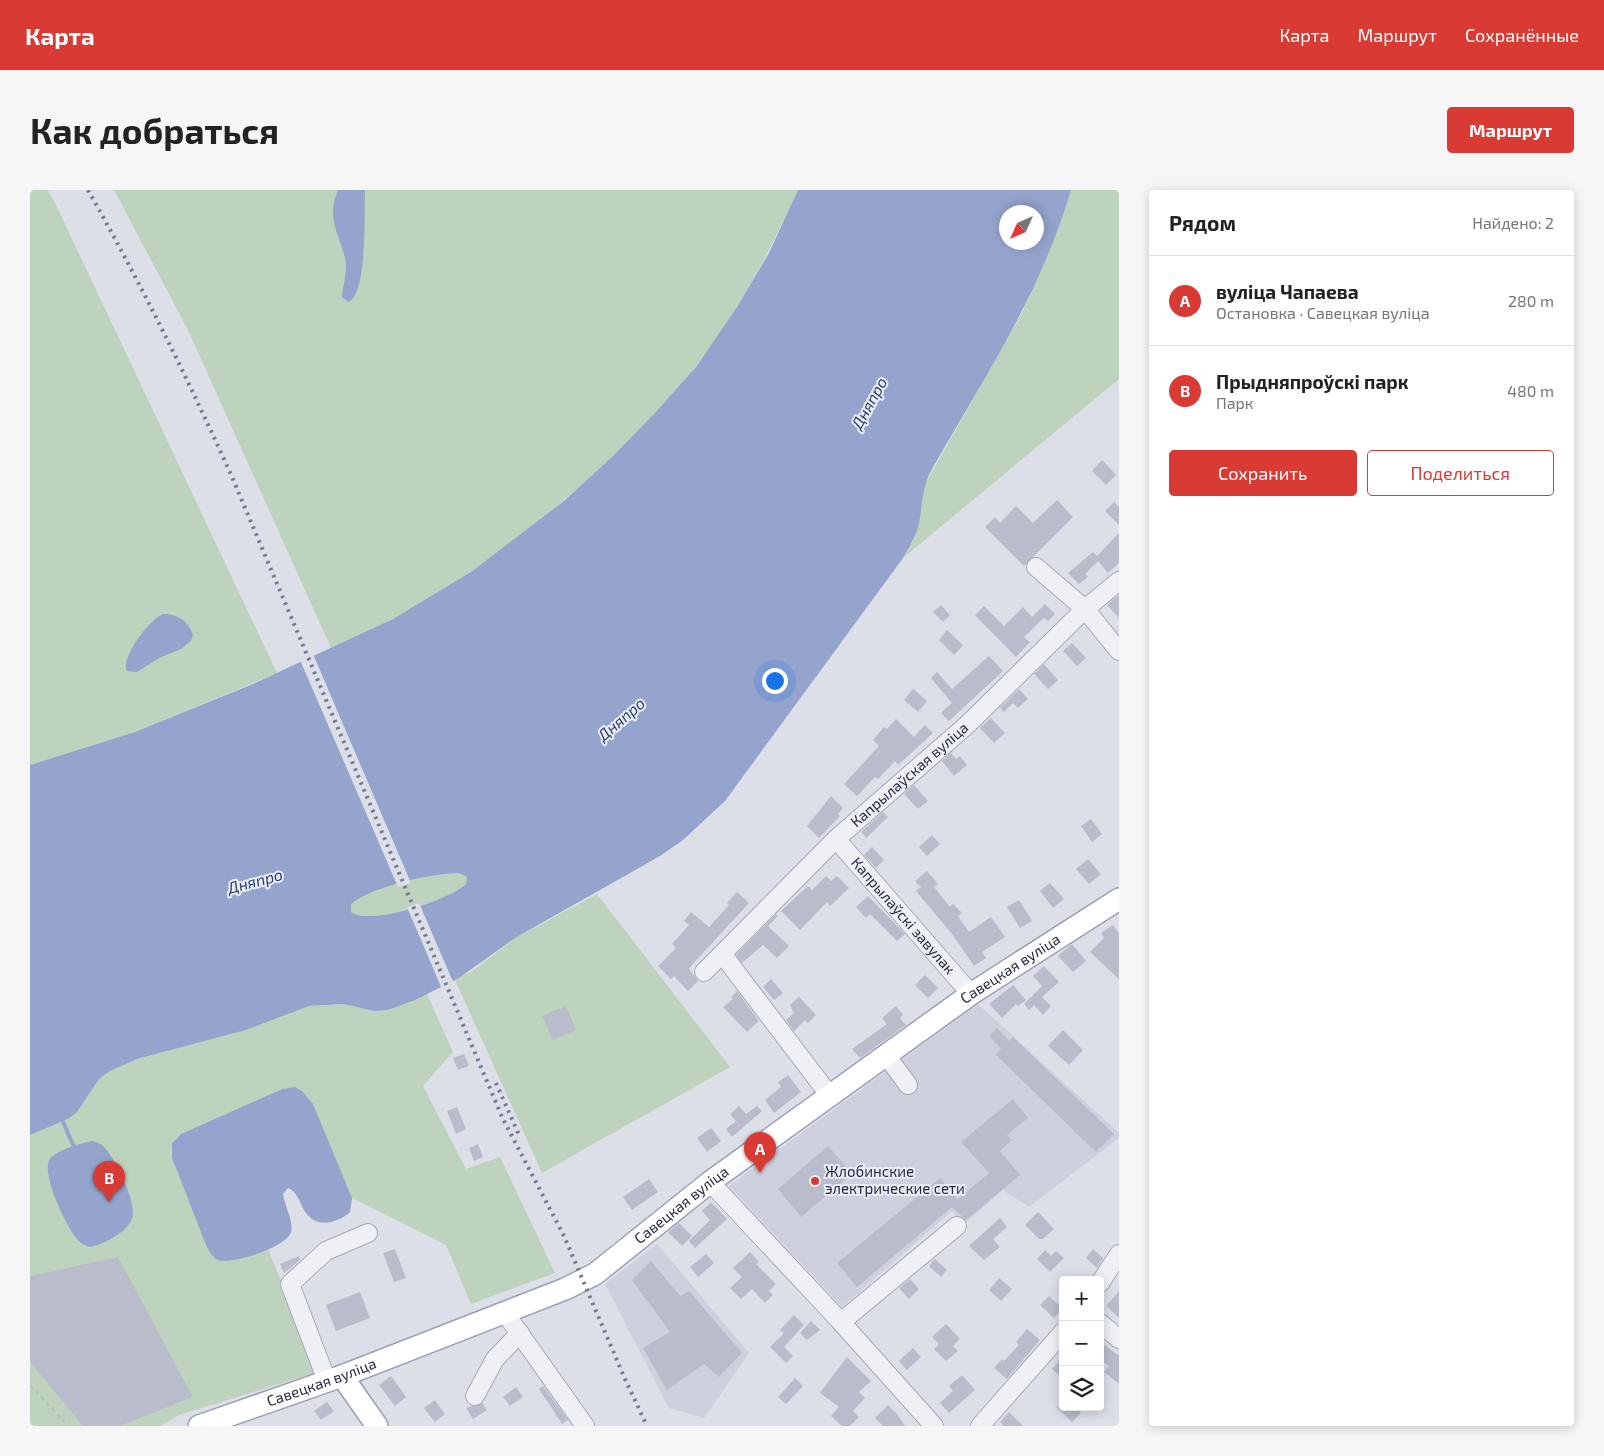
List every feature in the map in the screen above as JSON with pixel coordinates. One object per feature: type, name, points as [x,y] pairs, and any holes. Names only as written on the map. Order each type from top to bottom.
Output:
[{"type":"main road","name":"Савецкая вуліца","points":[[199,1426],[334,1379],[565,1289],[595,1274],[710,1182],[971,994],[1119,899]]},
{"type":"main road","points":[[334,1379],[376,1426]]},
{"type":"street","points":[[1036,567],[1085,608],[1119,651]]},
{"type":"street","name":"Капрылаўская вуліца","points":[[704,972],[723,955],[836,839],[968,724],[1085,608],[1119,581]]},
{"type":"street","name":"Капрылаўскі завулак","points":[[836,839],[971,994]]},
{"type":"street","points":[[723,955],[830,1096]]},
{"type":"street","points":[[886,1055],[908,1085]]},
{"type":"street","points":[[710,1182],[841,1322],[934,1426]]},
{"type":"street","points":[[841,1322],[957,1226]]},
{"type":"street","points":[[334,1379],[290,1284],[326,1251],[368,1233]]},
{"type":"street","points":[[1104,1276],[1119,1254]]},
{"type":"street","points":[[505,1313],[585,1426]]},
{"type":"street","points":[[1104,1326],[1119,1339]]},
{"type":"street","points":[[476,1396],[496,1359],[520,1333]]},
{"type":"street","points":[[980,1426],[1059,1337]]},
{"type":"path","points":[[30,1385],[68,1426]]},
{"type":"shaded area","points":[[978,1004],[1119,1133],[1119,1138],[1029,1207],[1003,1190],[964,1224],[952,1211],[842,1307],[729,1186]]},
{"type":"shaded area","points":[[657,1244],[749,1353],[704,1418],[669,1408],[605,1284]]},
{"type":"green space","points":[[30,190],[48,190],[57,207],[277,673],[135,732],[30,765]]},
{"type":"green space","points":[[114,190],[798,190],[776,236],[726,324],[696,366],[658,411],[633,436],[549,513],[458,581],[385,623],[331,648],[188,330]]},
{"type":"green space","points":[[1071,190],[1119,190],[1119,379],[903,558],[918,527],[924,486],[1022,313],[1058,228]]},
{"type":"green space","points":[[459,873],[467,877],[466,884],[444,897],[427,904],[392,914],[375,916],[351,912],[350,904],[372,892],[419,878]]},
{"type":"green space","points":[[597,894],[730,1067],[542,1173],[455,980],[475,969],[515,938]]},
{"type":"green space","points":[[427,994],[453,1052],[423,1086],[466,1169],[500,1157],[555,1273],[471,1304],[446,1245],[352,1198],[308,1097],[288,1088],[282,1089],[181,1134],[173,1144],[172,1158],[218,1259],[231,1260],[268,1249],[318,1372],[179,1415],[161,1426],[30,1426],[30,1135],[68,1119],[77,1112],[99,1079],[110,1071],[137,1059],[246,1030],[309,1006],[343,1004],[374,1011],[388,1010]]},
{"type":"water","points":[[338,190],[365,190],[362,269],[354,296],[348,302],[342,297],[346,263],[333,217]]},
{"type":"water","name":"Дняпро","points":[[798,190],[1071,190],[1044,265],[1010,334],[928,476],[918,528],[903,558],[725,801],[683,840],[660,856],[515,938],[459,978],[415,1000],[388,1010],[374,1011],[343,1004],[309,1006],[246,1030],[137,1059],[110,1071],[99,1079],[77,1112],[68,1119],[30,1135],[30,765],[135,732],[253,684],[393,619],[471,572],[564,501],[614,455],[696,367],[737,307],[769,253]],"holes":[[[459,873],[467,877],[466,884],[444,897],[427,904],[392,914],[375,916],[351,912],[351,904],[360,898],[403,882],[434,875]]]},
{"type":"water","points":[[163,614],[173,615],[182,619],[191,630],[193,635],[191,641],[181,649],[159,658],[137,672],[127,671],[128,657],[138,639],[157,617]]},
{"type":"water","points":[[295,1087],[302,1091],[313,1104],[352,1198],[350,1212],[334,1221],[323,1223],[317,1221],[307,1214],[295,1193],[288,1188],[283,1194],[292,1228],[287,1238],[258,1254],[235,1260],[218,1260],[212,1256],[206,1245],[172,1158],[172,1143],[181,1134],[282,1089]]},
{"type":"water","points":[[92,1141],[104,1147],[115,1162],[129,1194],[133,1212],[129,1224],[120,1233],[91,1247],[84,1245],[73,1234],[56,1200],[48,1166],[50,1159],[63,1150]]},
{"type":"pier","points":[[313,654],[411,883],[398,887],[300,660]]},
{"type":"pier","points":[[419,903],[454,984],[442,989],[407,907]]},
{"type":"building","points":[[1102,460],[1116,475],[1106,485],[1092,471]]},
{"type":"building","points":[[1057,500],[1073,517],[1024,566],[985,527],[995,517],[1000,523],[1016,506],[1033,523]]},
{"type":"building","points":[[1114,502],[1119,507],[1119,525],[1105,511]]},
{"type":"building","points":[[1119,533],[1119,563],[1108,573],[1098,561],[1085,574],[1088,577],[1079,584],[1068,573],[1093,552],[1097,556]]},
{"type":"building","points":[[1119,595],[1119,618],[1107,605]]},
{"type":"building","points":[[1045,604],[1055,614],[1048,621],[1044,618],[1024,637],[1030,642],[1016,657],[975,615],[984,606],[1004,626],[1023,607],[1032,617]]},
{"type":"building","points":[[941,605],[950,615],[943,622],[933,612]]},
{"type":"building","points":[[947,630],[963,645],[954,655],[939,640]]},
{"type":"building","points":[[1072,643],[1086,658],[1077,666],[1063,651]]},
{"type":"building","points":[[989,656],[1003,671],[949,721],[941,713],[952,703],[931,678],[937,672],[952,689]]},
{"type":"building","points":[[1044,664],[1058,680],[1048,689],[1034,674]]},
{"type":"building","points":[[913,689],[927,701],[918,712],[904,700]]},
{"type":"building","points":[[1019,689],[1028,699],[1018,708],[1013,703],[1004,712],[1000,708]]},
{"type":"building","points":[[991,718],[1005,733],[994,743],[980,728]]},
{"type":"building","points":[[896,719],[914,737],[925,725],[933,733],[898,765],[895,761],[878,779],[875,777],[857,796],[844,784],[879,746],[873,740],[884,727],[887,729]]},
{"type":"building","points":[[951,753],[956,759],[960,756],[967,765],[954,776],[942,761]]},
{"type":"building","points":[[914,785],[928,801],[918,809],[904,794]]},
{"type":"building","points":[[831,796],[843,808],[838,814],[840,816],[819,838],[807,826]]},
{"type":"building","points":[[883,812],[888,817],[866,838],[861,832]]},
{"type":"building","points":[[1091,819],[1102,834],[1092,842],[1081,826]]},
{"type":"building","points":[[932,835],[940,844],[927,856],[919,847]]},
{"type":"building","points":[[872,847],[884,860],[876,868],[864,855]]},
{"type":"building","points":[[1088,859],[1101,874],[1089,884],[1076,869]]},
{"type":"building","points":[[927,871],[938,884],[934,887],[950,907],[953,904],[962,913],[958,916],[969,932],[991,917],[1005,937],[982,952],[986,958],[974,966],[952,934],[916,891],[921,887],[915,881]]},
{"type":"building","points":[[826,876],[831,881],[837,876],[849,888],[830,906],[827,902],[800,930],[781,911],[808,886],[812,890]]},
{"type":"building","points":[[1050,883],[1064,899],[1053,908],[1040,891]]},
{"type":"building","points":[[737,892],[749,903],[691,966],[689,969],[698,981],[688,991],[674,976],[671,979],[658,966],[676,948],[672,944],[689,925],[684,921],[691,912],[709,927],[729,905],[727,903]]},
{"type":"building","points":[[868,896],[905,934],[897,941],[870,914],[866,918],[856,907]]},
{"type":"building","points":[[1019,900],[1032,921],[1020,928],[1007,907]]},
{"type":"building","points":[[776,914],[778,916],[768,926],[789,946],[777,958],[763,945],[742,963],[736,955]]},
{"type":"building","points":[[1113,925],[1119,933],[1119,979],[1090,952],[1104,938],[1101,933]]},
{"type":"building","points":[[1072,944],[1086,961],[1073,972],[1058,956]]},
{"type":"building","points":[[1044,966],[1059,982],[1042,997],[1051,1006],[1043,1015],[1034,1005],[1029,1010],[1024,1004],[1042,986],[1033,976]]},
{"type":"building","points":[[925,975],[938,988],[928,998],[915,985]]},
{"type":"building","points":[[771,979],[783,993],[774,1000],[763,987]]},
{"type":"building","points":[[1013,985],[1026,1000],[1018,1006],[1016,1004],[1002,1018],[989,1004]]},
{"type":"building","points":[[737,991],[759,1021],[747,1032],[723,1007],[733,999],[731,997]]},
{"type":"building","points":[[799,997],[816,1015],[808,1023],[805,1020],[794,1031],[786,1020],[794,1013],[790,1005]]},
{"type":"building","points":[[566,1006],[576,1030],[553,1040],[542,1016]]},
{"type":"building","points":[[896,1006],[903,1015],[900,1018],[906,1025],[860,1058],[852,1049],[887,1024],[882,1018]]},
{"type":"building","points":[[997,1028],[1009,1041],[1013,1037],[1114,1134],[1096,1152],[996,1055],[1001,1049],[989,1036]]},
{"type":"building","points":[[1063,1030],[1083,1050],[1069,1065],[1048,1046]]},
{"type":"building","points":[[464,1054],[469,1066],[458,1070],[453,1058]]},
{"type":"building","points":[[788,1075],[801,1092],[774,1113],[765,1100],[781,1087],[778,1082]]},
{"type":"building","points":[[1013,1099],[1028,1118],[1007,1135],[1012,1140],[1000,1151],[1020,1175],[966,1220],[952,1207],[857,1287],[837,1263],[940,1178],[958,1199],[989,1173],[961,1142]]},
{"type":"building","points":[[739,1106],[746,1114],[757,1106],[762,1111],[732,1137],[726,1129],[736,1121],[730,1114]]},
{"type":"building","points":[[457,1107],[466,1129],[456,1134],[447,1111]]},
{"type":"building","points":[[711,1128],[721,1141],[707,1152],[697,1138]]},
{"type":"building","points":[[478,1144],[483,1157],[474,1161],[469,1148]]},
{"type":"building","name":"Жлобинские электрические сети","points":[[828,1146],[852,1174],[801,1217],[778,1189]]},
{"type":"building","points":[[649,1179],[658,1192],[632,1210],[623,1197]]},
{"type":"building","points":[[711,1202],[727,1219],[695,1248],[689,1241],[710,1220],[702,1211]]},
{"type":"building","points":[[1038,1212],[1054,1229],[1043,1239],[1039,1239],[1025,1225]]},
{"type":"building","points":[[1000,1218],[1007,1227],[993,1239],[1000,1247],[984,1260],[969,1246]]},
{"type":"building","points":[[679,1223],[692,1236],[682,1246],[668,1232]]},
{"type":"building","points":[[395,1249],[406,1278],[394,1282],[383,1253]]},
{"type":"building","points":[[1093,1249],[1103,1258],[1097,1268],[1086,1258]]},
{"type":"building","points":[[1045,1250],[1051,1256],[1056,1251],[1064,1258],[1050,1272],[1037,1259]]},
{"type":"building","points":[[750,1252],[759,1262],[756,1264],[776,1284],[769,1291],[773,1295],[765,1303],[752,1289],[741,1299],[730,1288],[742,1277],[733,1268]]},
{"type":"building","points":[[706,1254],[714,1263],[698,1277],[690,1267]]},
{"type":"building","points":[[299,1256],[300,1260],[284,1273],[280,1264]]},
{"type":"building","points":[[118,1257],[193,1397],[120,1426],[83,1426],[30,1362],[30,1276]]},
{"type":"building","points":[[935,1259],[947,1270],[941,1277],[929,1266]]},
{"type":"building","points":[[651,1261],[680,1296],[689,1291],[742,1353],[719,1377],[704,1364],[667,1390],[643,1348],[670,1332],[632,1280]]},
{"type":"building","points":[[999,1278],[1012,1289],[1001,1301],[989,1290]]},
{"type":"building","points":[[910,1279],[919,1289],[909,1299],[899,1288]]},
{"type":"building","points":[[1119,1291],[1119,1318],[1106,1306]]},
{"type":"building","points":[[360,1292],[370,1318],[336,1331],[326,1305]]},
{"type":"building","points":[[1049,1296],[1059,1305],[1059,1313],[1054,1318],[1040,1305]]},
{"type":"building","points":[[794,1315],[804,1325],[784,1347],[793,1356],[786,1363],[770,1347],[784,1333],[780,1330]]},
{"type":"building","points":[[811,1321],[820,1330],[807,1340],[800,1333]]},
{"type":"building","points":[[946,1324],[960,1339],[953,1346],[958,1351],[946,1361],[934,1349],[939,1344],[932,1337]]},
{"type":"building","points":[[1027,1329],[1040,1340],[1007,1379],[994,1368],[1002,1359],[1004,1361],[1019,1345],[1016,1342]]},
{"type":"building","points":[[1104,1345],[1119,1354],[1119,1384],[1104,1372],[1109,1366],[1104,1363]]},
{"type":"building","points":[[913,1348],[921,1357],[907,1370],[899,1361]]},
{"type":"building","points":[[847,1357],[871,1381],[859,1392],[865,1398],[853,1411],[859,1417],[850,1426],[842,1426],[831,1416],[839,1407],[820,1393]]},
{"type":"building","points":[[1059,1361],[1059,1375],[1052,1369]]},
{"type":"building","points":[[962,1375],[975,1390],[949,1413],[940,1403],[953,1391],[949,1386]]},
{"type":"building","points":[[391,1376],[406,1397],[395,1406],[379,1385]]},
{"type":"building","points":[[795,1378],[803,1386],[786,1404],[778,1397]]},
{"type":"building","points":[[543,1386],[568,1420],[562,1424],[539,1389]]},
{"type":"building","points":[[516,1387],[523,1397],[510,1406],[503,1397]]},
{"type":"building","points":[[435,1400],[445,1414],[435,1422],[424,1408]]},
{"type":"building","points":[[327,1402],[334,1411],[321,1420],[314,1411]]},
{"type":"building","points":[[482,1403],[487,1410],[473,1419],[466,1408]]},
{"type":"building","points":[[888,1405],[905,1426],[883,1426],[875,1418]]},
{"type":"building","points":[[1060,1411],[1079,1411],[1081,1413],[1072,1422]]},
{"type":"building","points":[[1009,1412],[1023,1426],[1004,1426],[1000,1422]]},
{"type":"waterway","points":[[61,1117],[74,1147]]},
{"type":"railway","points":[[88,190],[163,332],[232,477],[502,1117],[564,1236],[647,1426]]},
{"type":"railway","points":[[496,1083],[519,1135]]},
{"type":"place","name":"вуліца Чапаева","points":[[760,1173]]},
{"type":"place","name":"Жлобинские электрические сети","points":[[815,1181]]},
{"type":"place","name":"Прыдняпроўскі парк","points":[[109,1202]]}]
